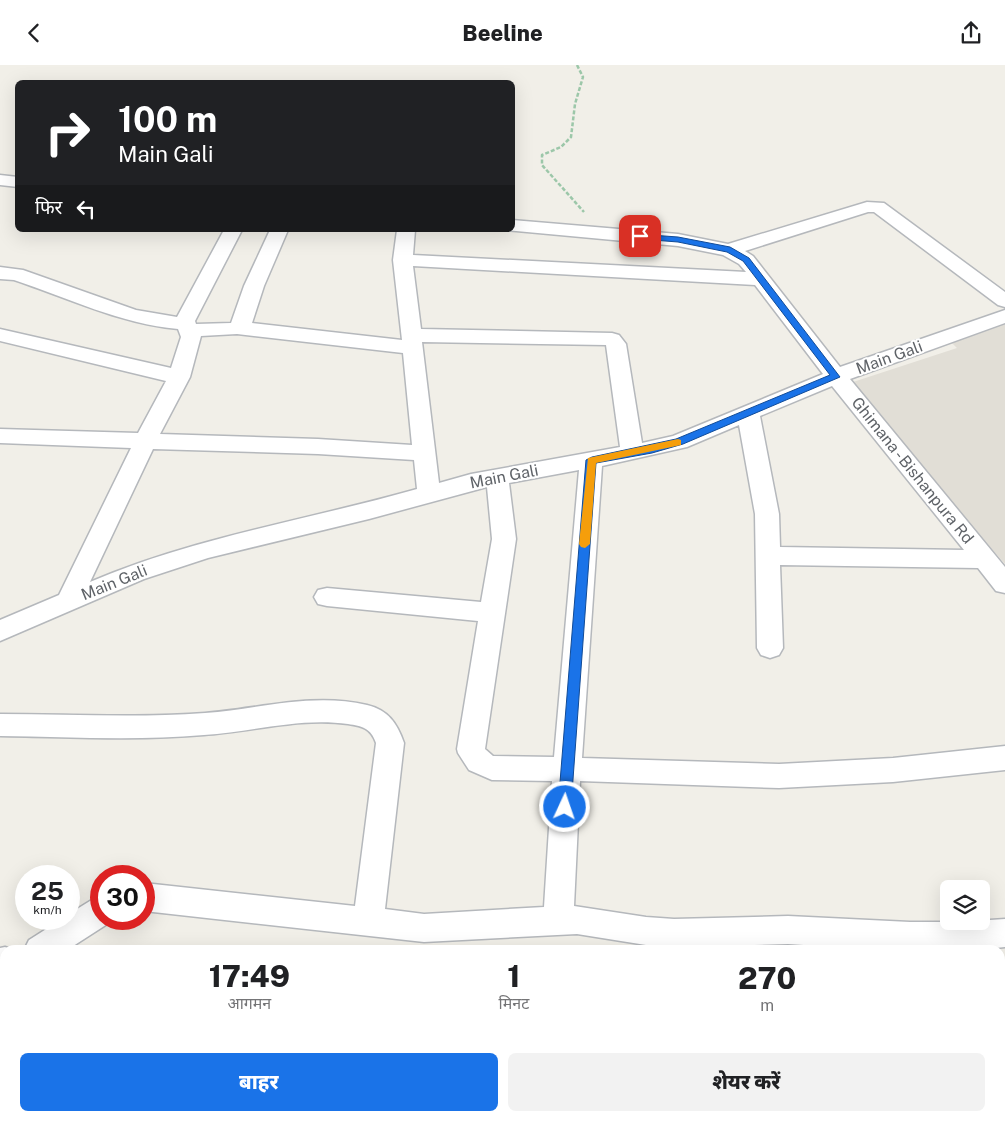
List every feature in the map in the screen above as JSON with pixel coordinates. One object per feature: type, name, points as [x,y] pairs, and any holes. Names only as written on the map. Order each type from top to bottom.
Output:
[{"type":"street","points":[[0,180],[15,182]]},
{"type":"street","points":[[730,249],[867,207],[878,207],[1005,301]]},
{"type":"street","name":"Ghimana - Bishanpura Rd","points":[[515,226],[678,240],[730,249],[746,260],[836,377],[1005,584]]},
{"type":"street","points":[[70,600],[144,442],[179,377],[191,337],[186,318],[232,232]]},
{"type":"street","points":[[237,328],[243,324],[254,286],[278,232]]},
{"type":"street","points":[[406,232],[403,260],[429,493]]},
{"type":"street","points":[[403,260],[761,279]]},
{"type":"street","points":[[0,273],[16,274],[130,315],[187,327],[237,328],[412,342],[612,339],[616,344],[632,453]]},
{"type":"street","name":"Main Gali","points":[[0,631],[70,600],[171,560],[497,477],[632,453],[679,442],[836,377],[1005,316]]},
{"type":"street","points":[[0,335],[179,377]]},
{"type":"street","points":[[748,413],[767,515],[770,648]]},
{"type":"street","points":[[0,436],[144,442],[318,445],[424,453]]},
{"type":"street","points":[[558,921],[567,769],[592,460]]},
{"type":"street","points":[[497,477],[504,539],[471,749],[473,755],[483,765],[492,768],[817,776],[1005,758]]},
{"type":"street","points":[[769,556],[986,559]]},
{"type":"street","points":[[327,597],[493,613]]},
{"type":"street","points":[[0,725],[205,724],[310,711],[367,716],[376,720],[383,726],[390,743],[368,921]]},
{"type":"street","points":[[155,898],[424,928],[448,939],[558,921],[577,920],[646,931],[674,933],[788,930],[910,937],[964,944],[1005,933]]},
{"type":"street","points":[[48,945],[90,918]]},
{"type":"path","points":[[577,65],[583,77],[575,105],[575,121],[569,140],[563,146],[549,150],[542,155],[542,165],[603,233]]},
{"type":"shaded area","points":[[1005,314],[1005,564],[847,384],[957,348],[943,334]]},
{"type":"slow traffic","points":[[585,544],[592,460],[652,449],[678,442]]},
{"type":"route","points":[[565,807],[592,460],[679,442],[836,377],[746,260],[730,249],[640,236]]}]
